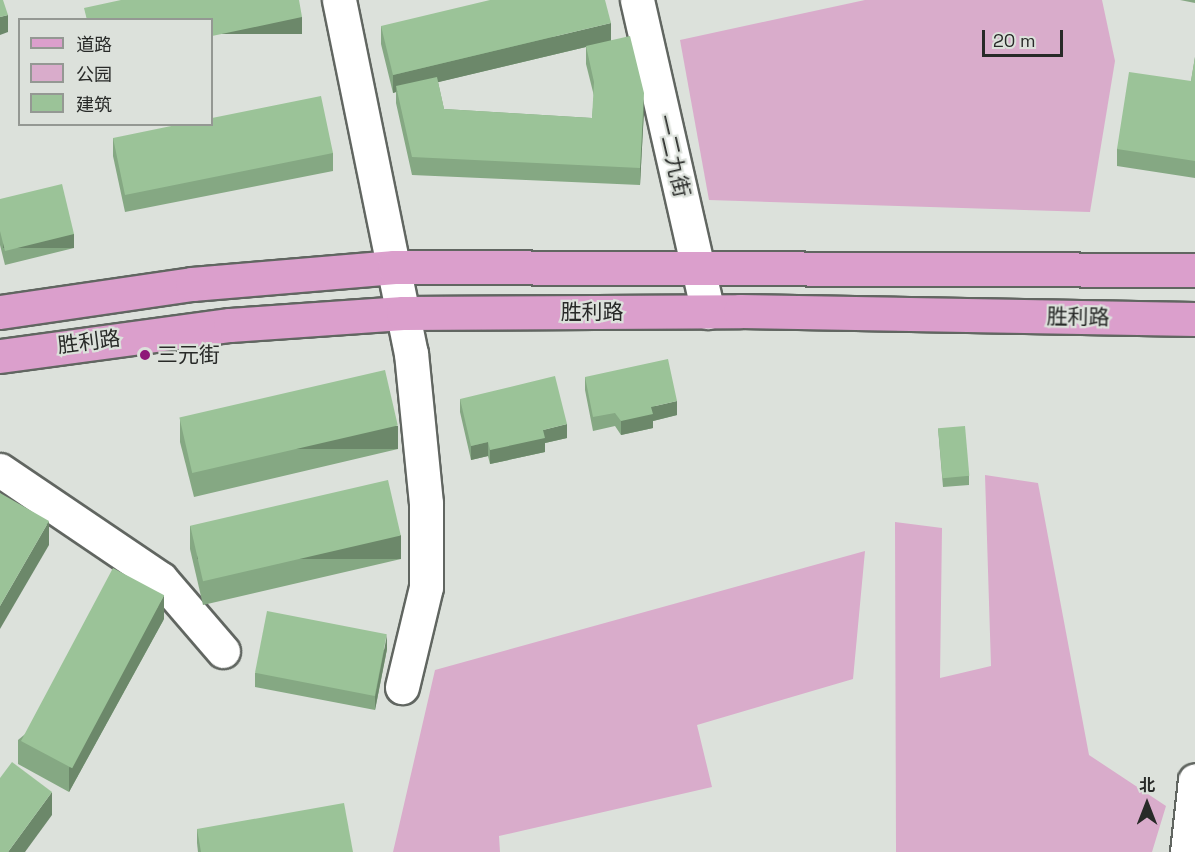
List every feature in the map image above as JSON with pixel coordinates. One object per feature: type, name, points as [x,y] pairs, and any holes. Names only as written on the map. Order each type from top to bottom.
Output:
[{"type":"main road","name":"胜利路","points":[[0,312],[192,284],[394,267],[698,264],[1195,270]]},
{"type":"main road","name":"胜利路","points":[[0,356],[230,325],[403,313],[708,312],[1191,319]]},
{"type":"street","points":[[339,0],[403,313],[426,503],[426,587],[402,687]]},
{"type":"street","name":"一二九街","points":[[637,0],[708,312]]},
{"type":"street","points":[[0,470],[161,579],[224,651]]},
{"type":"street","points":[[1187,852],[1195,780]]},
{"type":"green space","points":[[865,0],[1102,0],[1115,61],[1090,212],[709,200],[680,40]]},
{"type":"green space","points":[[985,475],[1038,483],[1089,755],[1166,806],[1152,852],[896,852],[895,522],[942,528],[940,678],[991,666]]},
{"type":"green space","points":[[865,551],[853,679],[697,725],[712,787],[499,836],[500,852],[393,852],[435,670]]},
{"type":"building","points":[[0,0],[3,0],[8,15],[0,17]]},
{"type":"building","points":[[121,0],[299,0],[302,17],[213,36],[213,18],[86,18],[84,8]]},
{"type":"building","points":[[490,0],[605,0],[611,23],[393,75],[381,26]]},
{"type":"building","points":[[630,36],[644,93],[640,168],[412,157],[396,86],[437,77],[444,109],[592,118],[594,82],[586,46]]},
{"type":"building","points":[[1195,57],[1195,161],[1117,149],[1129,72],[1191,81]]},
{"type":"building","points":[[321,96],[333,153],[125,195],[113,138],[171,126],[213,126],[213,118]]},
{"type":"building","points":[[62,184],[74,234],[5,251],[0,231],[0,199]]},
{"type":"building","points":[[668,359],[677,401],[651,407],[653,414],[621,421],[615,413],[593,417],[585,377]]},
{"type":"building","points":[[385,370],[398,426],[192,473],[179,417]]},
{"type":"building","points":[[555,376],[567,424],[543,430],[545,438],[490,450],[488,442],[471,446],[460,399]]},
{"type":"building","points":[[965,426],[969,476],[942,478],[938,428]]},
{"type":"building","points":[[388,480],[401,536],[203,581],[190,526]]},
{"type":"building","points":[[0,493],[49,521],[0,606]]},
{"type":"building","points":[[113,568],[164,595],[72,768],[21,741]]},
{"type":"building","points":[[267,611],[387,634],[375,696],[255,673]]},
{"type":"building","points":[[12,762],[52,792],[8,852],[0,852],[0,778]]},
{"type":"building","points":[[344,803],[353,852],[201,852],[197,829]]},
{"type":"place","name":"三元街","points":[[145,355]]}]
